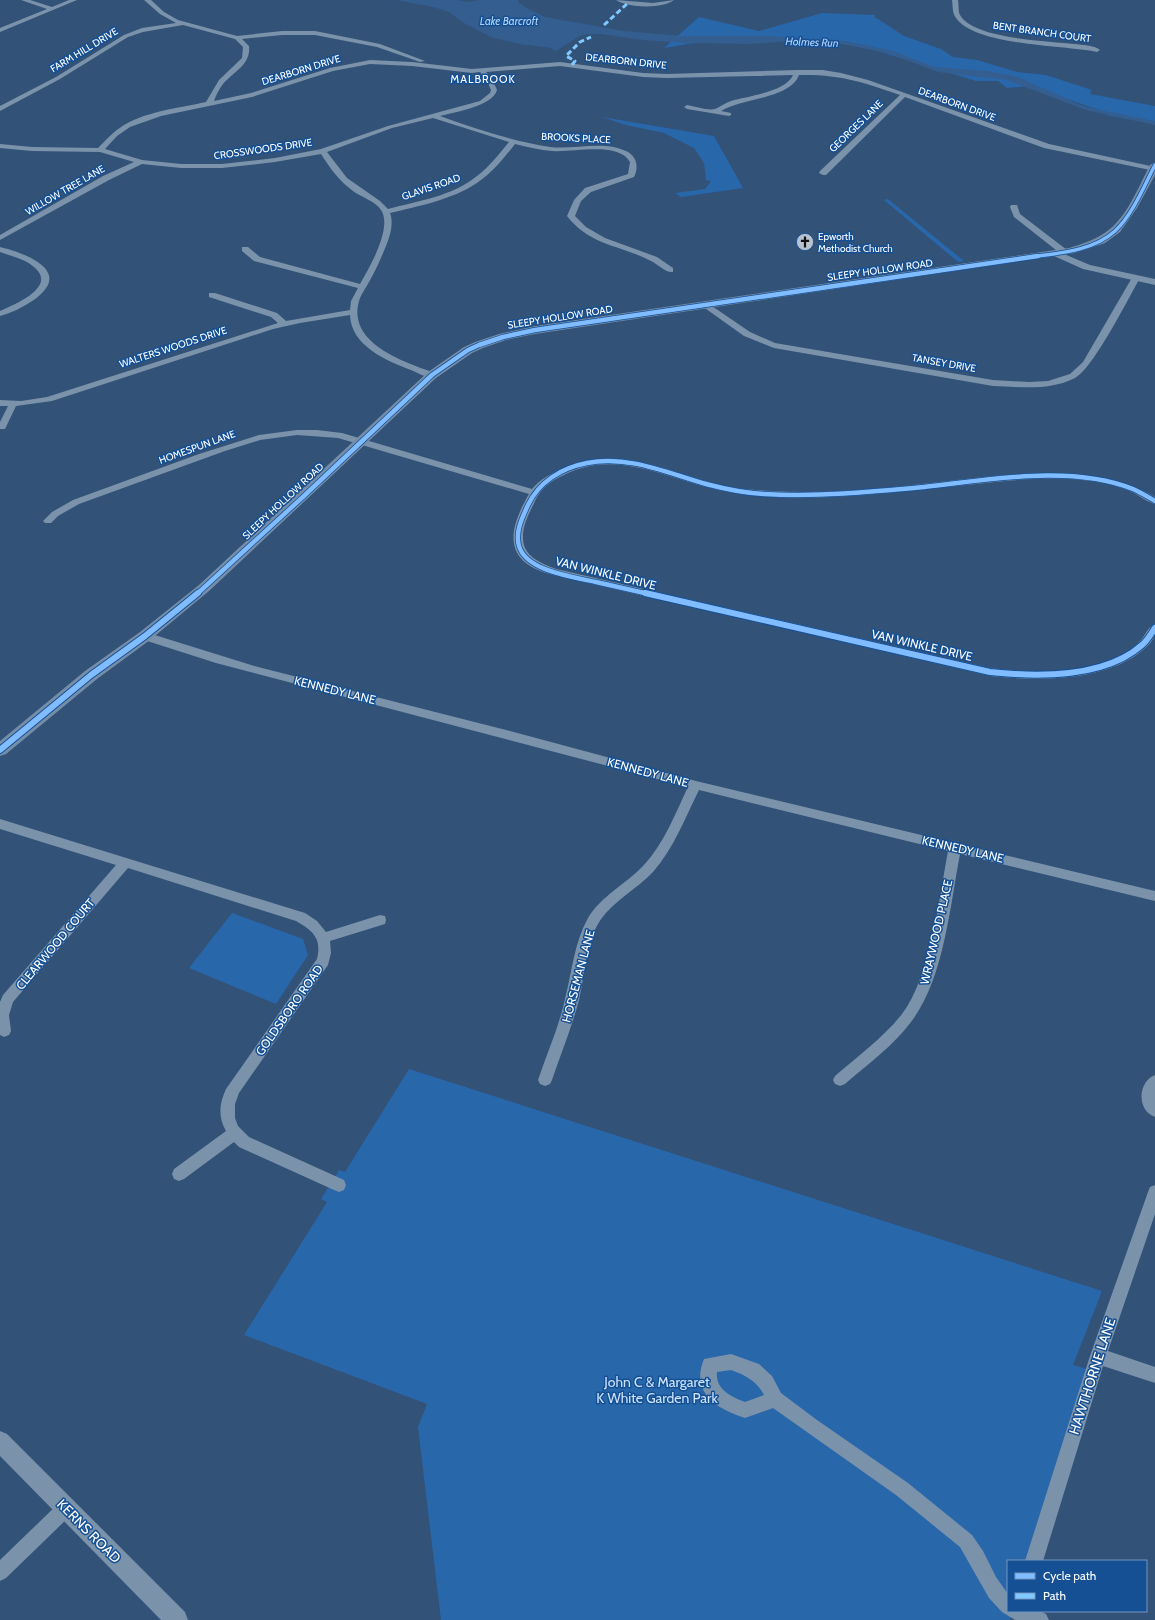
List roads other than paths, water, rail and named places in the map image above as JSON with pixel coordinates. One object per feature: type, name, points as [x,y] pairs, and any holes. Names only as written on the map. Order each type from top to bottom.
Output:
[{"type":"main road","name":"SLEEPY HOLLOW ROAD","points":[[0,750],[91,676],[145,636],[204,588],[432,375],[468,350],[502,336],[535,330],[1060,253],[1095,243],[1117,229],[1125,219],[1154,167]]},
{"type":"street","points":[[24,0],[53,9]]},
{"type":"street","points":[[0,30],[74,0]]},
{"type":"street","points":[[147,0],[162,13],[183,23],[237,38],[289,32],[321,34],[378,45],[406,54],[432,65]]},
{"type":"street","points":[[619,0],[653,4],[665,3],[672,0]]},
{"type":"street","name":"BENT BRANCH COURT","points":[[955,0],[959,18],[967,25],[981,32],[1009,38],[1072,45],[1097,50]]},
{"type":"street","name":"FARM HILL DRIVE","points":[[0,109],[58,78],[126,36],[142,30],[183,23]]},
{"type":"street","points":[[210,103],[217,86],[240,64],[247,54],[246,46],[237,38]]},
{"type":"street","name":"DEARBORN DRIVE","points":[[100,150],[115,135],[135,123],[167,112],[252,95],[318,73],[361,63],[387,62],[432,65],[459,70],[482,71],[546,64],[572,65],[655,76],[797,72],[842,74],[1047,146],[1154,167]]},
{"type":"street","name":"CROSSWOODS DRIVE","points":[[0,146],[32,149],[100,150],[141,162],[169,166],[212,166],[275,160],[323,151],[390,127],[464,108],[488,98],[493,94],[494,90],[490,81],[482,71]]},
{"type":"street","points":[[716,111],[734,103],[782,88],[794,80],[797,72]]},
{"type":"street","name":"GEORGES LANE","points":[[823,173],[904,95]]},
{"type":"street","points":[[687,107],[729,114]]},
{"type":"street","name":"BROOKS PLACE","points":[[432,116],[514,142],[553,149],[595,147],[610,149],[628,156],[634,161],[634,167],[630,175],[588,190],[578,200],[570,216],[583,228],[602,240],[654,259],[670,270]]},
{"type":"street","name":"GLAVIS ROAD","points":[[386,212],[435,198],[464,187],[486,173],[514,142]]},
{"type":"street","points":[[323,151],[343,179],[386,212],[388,228],[386,240],[355,301],[353,312],[357,329],[366,341],[391,359],[432,375]]},
{"type":"street","name":"WILLOW TREE LANE","points":[[0,238],[106,178],[141,162]]},
{"type":"street","points":[[1014,207],[1017,215],[1060,253],[1087,267],[1155,282]]},
{"type":"street","points":[[0,249],[38,265],[43,270],[46,278],[43,286],[32,299],[0,314]]},
{"type":"street","points":[[245,249],[257,258],[332,280],[362,287]]},
{"type":"street","name":"TANSEY DRIVE","points":[[706,306],[741,332],[752,338],[774,345],[993,383],[1041,384],[1059,381],[1073,376],[1088,363],[1136,278]]},
{"type":"street","points":[[212,295],[274,315],[284,323]]},
{"type":"street","name":"WALTERS WOODS DRIVE","points":[[0,403],[31,403],[49,399],[284,323],[353,312]]},
{"type":"street","points":[[2,428],[12,404]]},
{"type":"street","name":"HOMESPUN LANE","points":[[48,521],[55,514],[76,502],[253,438],[278,433],[313,432],[339,435],[362,442]]},
{"type":"street","points":[[362,442],[535,493]]},
{"type":"street","name":"VAN WINKLE DRIVE","points":[[1155,501],[1140,493],[1113,484],[1064,476],[997,479],[854,493],[760,494],[720,488],[642,464],[611,460],[588,462],[577,466],[547,482],[535,493],[520,522],[516,539],[523,554],[541,567],[574,577],[990,672],[1013,675],[1043,675],[1082,670],[1104,665],[1133,653],[1144,644],[1155,628]]},
{"type":"street","name":"KENNEDY LANE","points":[[145,636],[179,648],[282,676],[542,743],[695,785],[955,848],[1045,868],[1155,896]]},
{"type":"street","name":"HORSEMAN LANE","points":[[545,1080],[572,1000],[586,939],[593,921],[604,906],[648,870],[660,854],[695,785]]},
{"type":"street","points":[[0,824],[300,917],[312,923],[320,931],[323,938],[380,920]]},
{"type":"street","name":"WRAYWOOD PLACE","points":[[840,1080],[882,1044],[900,1026],[914,1008],[922,994],[934,952],[955,848]]},
{"type":"street","name":"CLEARWOOD COURT","points":[[4,1032],[1,1022],[3,1011],[8,999],[125,863]]},
{"type":"street","name":"GOLDSBORO ROAD","points":[[234,1134],[228,1121],[227,1108],[233,1089],[323,961],[326,946],[323,938]]},
{"type":"street","points":[[1155,1081],[1151,1083],[1147,1094],[1150,1106],[1155,1111]]},
{"type":"street","points":[[179,1174],[234,1134],[244,1142],[339,1185]]},
{"type":"street","name":"HAWTHORNE LANE","points":[[1034,1560],[1098,1356],[1155,1192]]},
{"type":"street","points":[[1098,1356],[1155,1375]]},
{"type":"street","points":[[775,1399],[811,1426],[902,1489],[966,1540],[973,1550],[992,1587],[1003,1602],[1007,1605]]},
{"type":"street","name":"KERNS ROAD","points":[[0,1442],[177,1620]]},
{"type":"street","points":[[0,1572],[66,1508]]},
{"type":"street","points":[[1020,1612],[1040,1620]]},
{"type":"water","name":"Lake Barcroft","points":[[396,0],[456,0],[469,2],[479,0],[519,0],[518,2],[528,9],[545,17],[624,31],[682,36],[770,36],[837,40],[893,51],[934,67],[987,71],[1018,77],[1078,104],[1095,109],[1155,121],[1155,125],[1086,110],[1007,80],[938,72],[891,54],[842,44],[792,41],[751,44],[685,43],[643,40],[601,34],[587,34],[580,36],[556,51],[552,48],[519,44],[491,37],[464,23],[449,12],[433,7]]},
{"type":"place","name":"Epworth Methodist Church","points":[[805,242]]},
{"type":"district","name":"MALBROOK","points":[[483,79]]},
{"type":"water label","name":"Holmes Run","points":[[812,42]]},
{"type":"park label","name":"John C & Margaret K White Garden Park","points":[[657,1390]]}]
